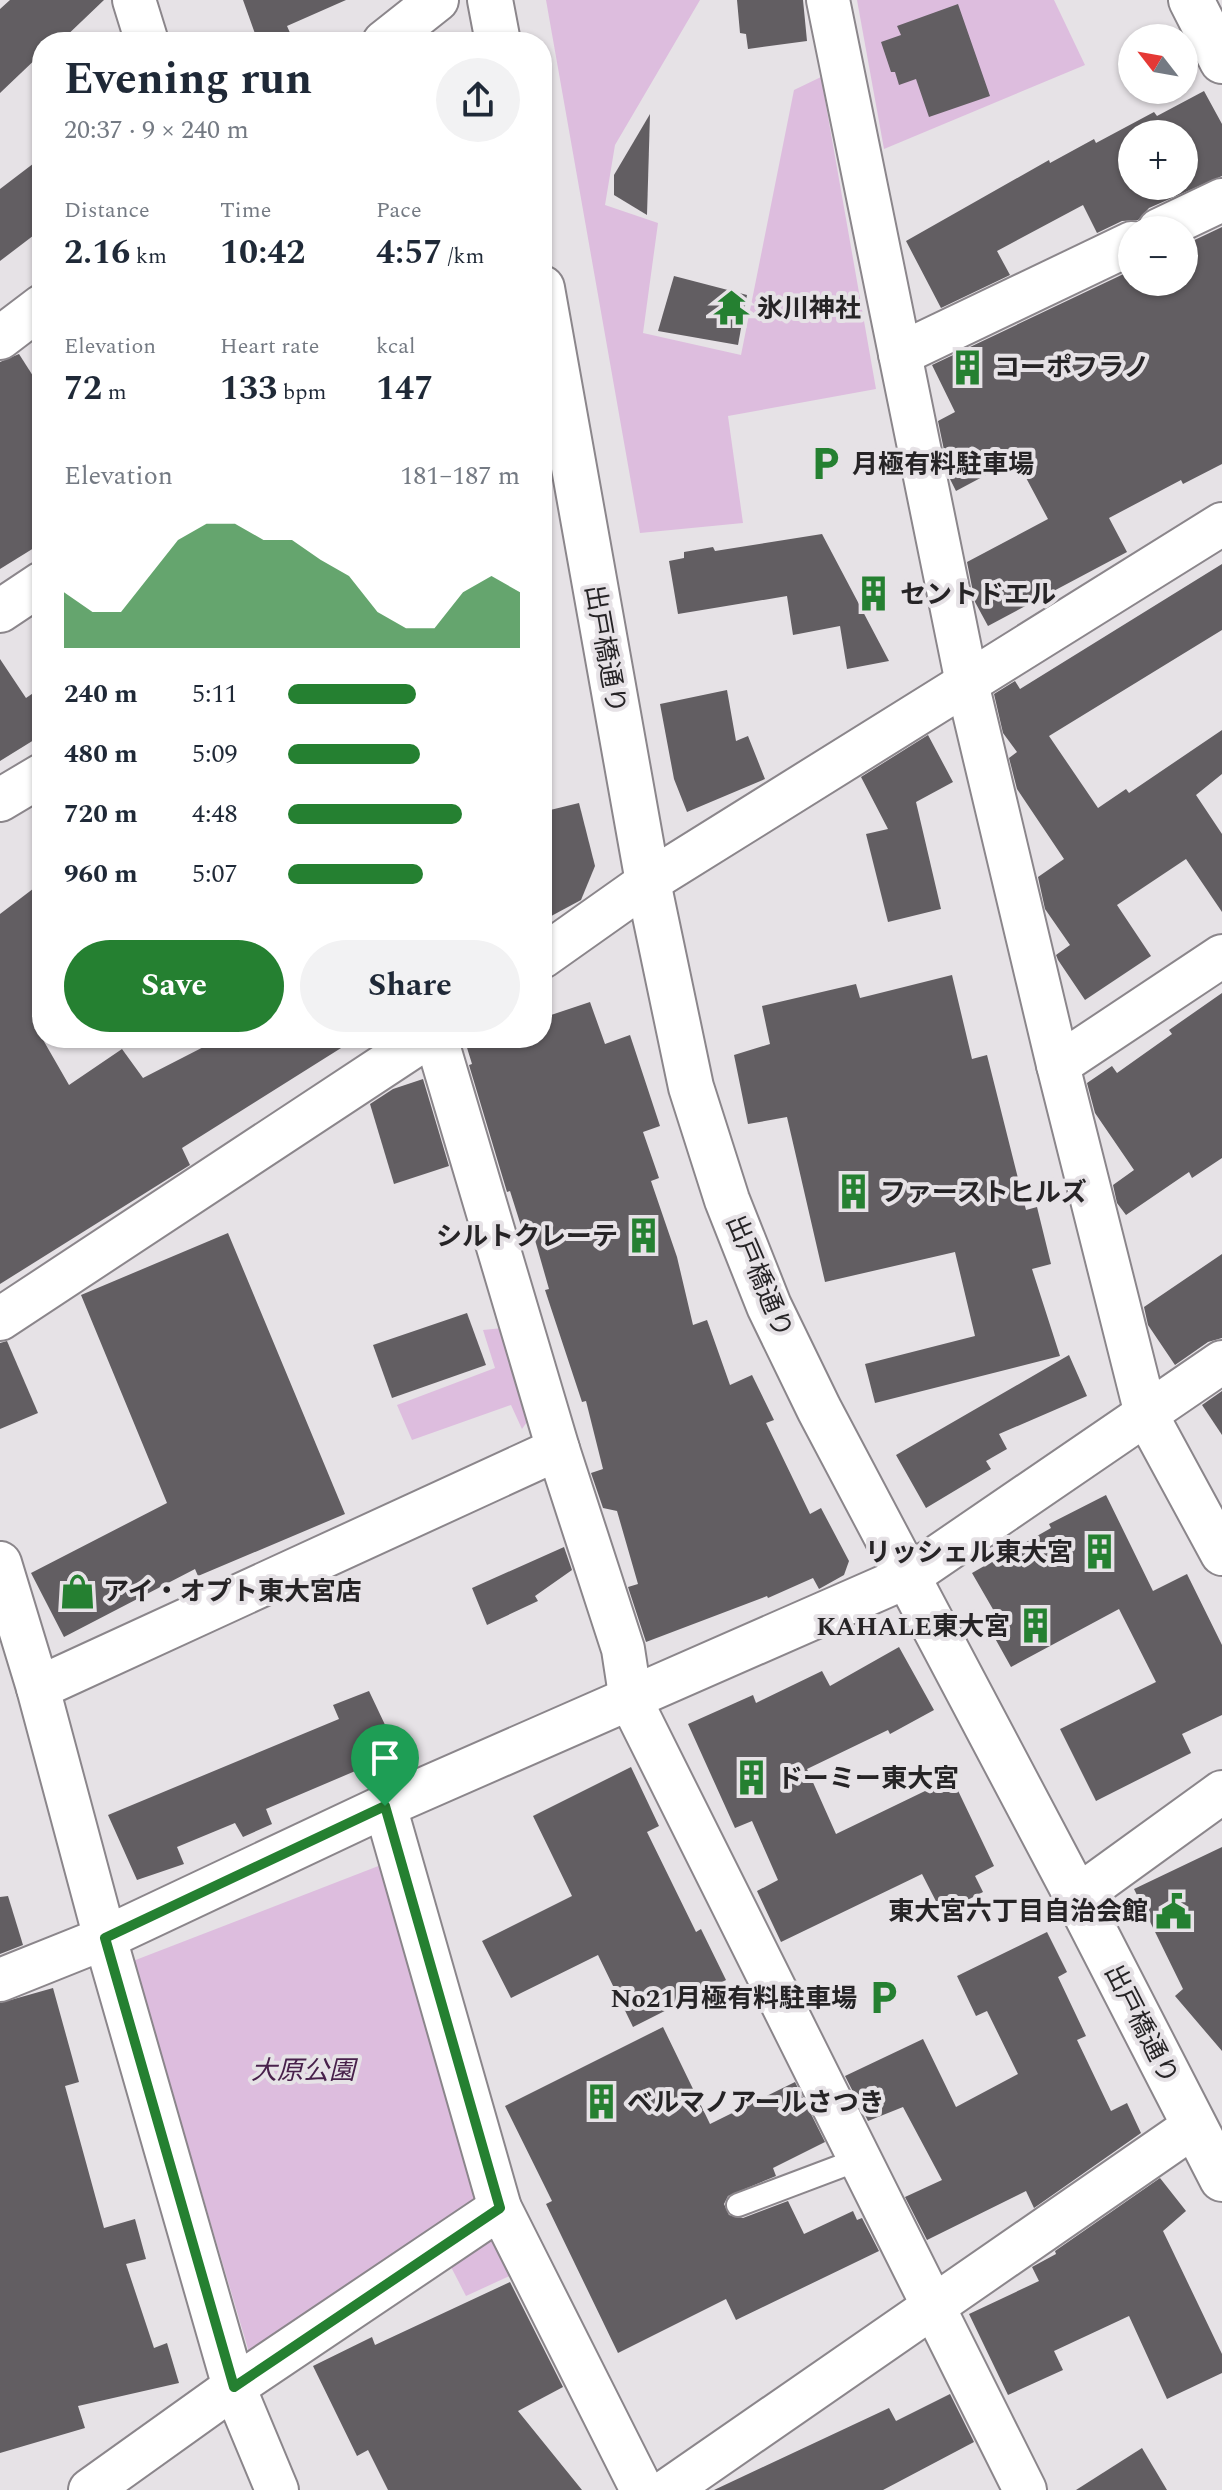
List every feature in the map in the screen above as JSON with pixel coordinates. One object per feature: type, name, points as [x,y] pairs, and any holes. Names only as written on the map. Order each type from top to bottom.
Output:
[{"type":"street","points":[[134,0],[144,32]]},
{"type":"street","points":[[397,32],[437,0]]},
{"type":"street","points":[[490,0],[496,32]]},
{"type":"street","points":[[828,0],[967,683],[1058,1065],[1146,1414],[1222,1554]]},
{"type":"street","points":[[1191,0],[1222,61]]},
{"type":"street","points":[[1188,216],[1222,200]]},
{"type":"street","points":[[900,354],[1118,250]]},
{"type":"street","points":[[0,338],[32,314]]},
{"type":"street","name":"出戸橋通り","points":[[552,344],[648,882],[691,1087],[727,1200],[769,1306],[813,1396],[1222,2179]]},
{"type":"street","points":[[552,950],[648,882],[1222,524]]},
{"type":"street","points":[[0,611],[32,590]]},
{"type":"street","points":[[0,800],[32,781]]},
{"type":"street","points":[[1058,1065],[1222,956]]},
{"type":"street","points":[[0,1319],[411,1048]]},
{"type":"street","points":[[439,1048],[558,1449],[623,1649],[631,1701],[1025,2490]]},
{"type":"street","points":[[0,1980],[105,1938],[385,1806],[631,1701],[909,1576],[1222,1362]]},
{"type":"street","points":[[38,1688],[558,1449]]},
{"type":"street","points":[[0,1563],[38,1688],[105,1938],[234,2387],[277,2490]]},
{"type":"street","points":[[1077,1897],[1222,1792]]},
{"type":"street","points":[[385,1806],[500,2208],[642,2490]]},
{"type":"street","points":[[668,2490],[1194,2126]]},
{"type":"street","points":[[90,2490],[234,2387],[500,2208]]},
{"type":"lane","points":[[738,2205],[860,2159]]},
{"type":"green space","points":[[546,0],[700,0],[615,145],[605,205],[658,223],[643,333],[741,355],[794,90],[821,77],[876,389],[728,416],[743,523],[640,533]]},
{"type":"green space","points":[[857,0],[1054,0],[1085,65],[884,149]]},
{"type":"green space","points":[[503,1328],[527,1422],[522,1429],[511,1405],[412,1440],[397,1405],[495,1368],[483,1330]]},
{"type":"green space","name":"大原公園","points":[[381,1865],[479,2201],[251,2359],[133,1961]]},
{"type":"green space","points":[[485,2234],[505,2239],[516,2273],[466,2296],[449,2263]]},
{"type":"building","points":[[10,0],[104,0],[70,32],[32,32],[32,63],[0,93],[0,9]]},
{"type":"building","points":[[243,0],[346,0],[287,26],[290,32],[254,32]]},
{"type":"building","points":[[737,0],[803,0],[807,41],[748,49],[746,34],[740,33]]},
{"type":"building","points":[[958,4],[990,96],[929,117],[916,79],[899,85],[881,42],[901,35],[897,26]]},
{"type":"building","points":[[1204,91],[1222,124],[1222,176],[1198,187],[1198,120],[1139,120],[1154,112],[1157,116],[1180,104],[1198,104],[1198,94]]},
{"type":"building","points":[[650,114],[647,215],[614,195],[614,175]]},
{"type":"building","points":[[1118,131],[1118,200],[1167,200],[1149,208],[1142,216],[1118,216],[1118,223],[1097,233],[1083,205],[997,251],[1010,275],[941,308],[906,241],[1049,160],[1050,163],[1094,139],[1096,143]]},
{"type":"building","points":[[32,165],[32,237],[0,261],[0,189]]},
{"type":"building","points":[[1222,227],[1222,464],[1183,484],[1181,480],[1109,518],[1127,552],[988,626],[975,602],[967,562],[1048,519],[1016,459],[956,491],[950,479],[938,421],[955,412],[932,365],[1118,277],[1118,296],[1198,296],[1198,238]]},
{"type":"building","points":[[674,276],[747,295],[738,345],[658,331]]},
{"type":"building","points":[[19,354],[32,374],[32,549],[0,569],[0,362]]},
{"type":"building","points":[[822,534],[889,661],[847,669],[840,626],[793,635],[787,596],[678,614],[669,561],[684,558],[684,552],[713,547],[715,551]]},
{"type":"building","points":[[1222,564],[1222,630],[1049,736],[1098,808],[1126,789],[1129,793],[1222,730],[1222,774],[1196,795],[1222,834],[1222,912],[1186,859],[1117,905],[1151,956],[1085,1000],[1056,955],[1070,945],[1045,909],[1038,877],[1064,859],[1017,789],[1009,758],[1017,752],[1003,733],[994,694],[1015,681],[1020,689]]},
{"type":"building","points":[[0,659],[26,698],[32,694],[32,741],[0,761]]},
{"type":"building","points":[[727,690],[736,741],[748,736],[765,779],[687,812],[674,779],[660,704]]},
{"type":"building","points":[[928,735],[953,782],[916,802],[941,909],[888,922],[866,834],[888,829],[861,777]]},
{"type":"building","points":[[579,803],[595,866],[581,900],[552,916],[552,810]]},
{"type":"building","points":[[32,890],[32,1048],[48,1048],[69,1085],[122,1049],[143,1078],[202,1048],[341,1048],[182,1148],[190,1165],[0,1284],[0,914]]},
{"type":"building","points":[[952,975],[972,1059],[987,1055],[1026,1210],[1037,1207],[1051,1264],[1032,1269],[1060,1356],[875,1403],[865,1364],[975,1336],[955,1252],[825,1282],[787,1117],[748,1124],[734,1055],[770,1044],[762,1006],[856,984],[860,998]]},
{"type":"building","points":[[1222,993],[1222,1158],[1192,1178],[1189,1172],[1126,1215],[1117,1203],[1113,1185],[1134,1170],[1095,1113],[1087,1083],[1112,1066],[1117,1073],[1172,1034],[1169,1030]]},
{"type":"building","points":[[590,1002],[605,1044],[630,1035],[660,1126],[643,1132],[659,1178],[651,1181],[677,1257],[693,1325],[707,1320],[730,1385],[752,1375],[774,1420],[766,1423],[810,1514],[821,1508],[849,1561],[844,1575],[819,1589],[813,1578],[768,1598],[646,1642],[628,1587],[638,1584],[617,1511],[603,1508],[591,1473],[603,1469],[586,1401],[582,1402],[545,1290],[549,1289],[531,1226],[522,1229],[510,1191],[507,1192],[469,1065],[472,1064],[467,1048],[552,1048],[552,1015]]},
{"type":"building","points":[[423,1079],[449,1166],[394,1184],[370,1104],[393,1089]]},
{"type":"building","points":[[228,1233],[345,1514],[198,1576],[195,1569],[64,1637],[31,1573],[167,1503],[81,1295]]},
{"type":"building","points":[[1222,1254],[1222,1338],[1208,1342],[1175,1365],[1148,1325],[1144,1307]]},
{"type":"building","points":[[467,1313],[486,1365],[392,1398],[373,1345]]},
{"type":"building","points":[[7,1341],[38,1413],[0,1429],[0,1343]]},
{"type":"building","points":[[1069,1355],[1087,1396],[999,1434],[1007,1449],[986,1461],[991,1469],[926,1508],[896,1455]]},
{"type":"building","points":[[1222,1391],[1222,1435],[1202,1405]]},
{"type":"building","points":[[1106,1495],[1153,1591],[1187,1574],[1222,1645],[1222,1715],[1182,1734],[1191,1753],[1096,1801],[1060,1729],[1156,1682],[1119,1609],[1011,1667],[987,1624],[998,1618],[972,1573],[1051,1528],[1049,1524]]},
{"type":"building","points":[[564,1547],[572,1570],[535,1596],[538,1601],[487,1625],[472,1588]]},
{"type":"building","points":[[899,1647],[934,1710],[890,1734],[888,1730],[807,1769],[836,1834],[952,1778],[994,1866],[975,1876],[983,1892],[942,1913],[922,1874],[781,1942],[757,1891],[778,1880],[752,1821],[735,1828],[688,1724],[753,1695],[756,1703],[822,1671],[830,1686]]},
{"type":"building","points":[[369,1691],[405,1767],[366,1783],[360,1769],[266,1809],[272,1824],[243,1837],[235,1823],[177,1847],[184,1864],[137,1880],[108,1815],[339,1719],[333,1705]]},
{"type":"building","points":[[631,1767],[659,1826],[647,1832],[696,1932],[701,1929],[726,1980],[633,2027],[598,1955],[511,1998],[482,1941],[572,1896],[533,1816]]},
{"type":"building","points":[[1222,1847],[1222,2051],[1175,1996],[1183,1989],[1134,1889]]},
{"type":"building","points":[[8,1896],[23,1945],[0,1954],[0,1897]]},
{"type":"building","points":[[1047,1932],[1067,1972],[1058,1977],[1086,2036],[1077,2040],[1111,2111],[1127,2103],[1141,2133],[1034,2208],[1026,2191],[927,2240],[905,2197],[942,2180],[903,2107],[868,2121],[845,2076],[923,2039],[956,2107],[1018,2074],[987,2011],[976,2016],[957,1976]]},
{"type":"building","points":[[53,1988],[79,2082],[65,2086],[104,2228],[135,2219],[146,2259],[126,2264],[154,2348],[167,2343],[179,2383],[78,2406],[85,2428],[0,2453],[0,2003]]},
{"type":"building","points":[[663,2027],[710,2124],[795,2082],[825,2142],[773,2168],[776,2176],[728,2196],[724,2204],[729,2215],[743,2218],[788,2201],[804,2234],[853,2211],[857,2220],[862,2218],[879,2251],[736,2320],[726,2299],[618,2353],[546,2204],[552,2201],[505,2106]]},
{"type":"building","points":[[1160,2178],[1186,2211],[1163,2231],[1222,2354],[1222,2373],[1167,2399],[1129,2316],[1054,2351],[1063,2370],[1008,2395],[969,2314],[1039,2281],[1032,2267],[1056,2254],[1055,2251]]},
{"type":"building","points":[[510,2282],[563,2387],[518,2411],[582,2490],[388,2490],[368,2450],[357,2456],[313,2366],[372,2337],[375,2345]]},
{"type":"building","points":[[950,2394],[974,2442],[883,2490],[714,2490],[889,2408],[896,2421]]},
{"type":"building","points":[[1142,2448],[1167,2490],[1076,2490]]},
{"type":"place","name":"氷川神社","points":[[731,308]]},
{"type":"place","name":"コーポフラノ","points":[[968,367]]},
{"type":"place","name":"月極有料駐車場","points":[[826,464]]},
{"type":"place","name":"セントドエル","points":[[874,594]]},
{"type":"place","name":"ファーストヒルズ","points":[[854,1192]]},
{"type":"place","name":"シルトクレーテ","points":[[644,1236]]},
{"type":"place","name":"リッシェル東大宮","points":[[1099,1552]]},
{"type":"place","name":"アイ・オプト東大宮店","points":[[77,1591]]},
{"type":"place","name":"KAHALE東大宮","points":[[1036,1626]]},
{"type":"place","name":"ドーミー東大宮","points":[[751,1778]]},
{"type":"place","name":"東大宮六丁目自治会館","points":[[1174,1911]]},
{"type":"place","name":"No21月極有料駐車場","points":[[883,1998]]},
{"type":"place","name":"ベルマノアールさつき","points":[[601,2102]]},
{"type":"route","points":[[385,1806],[500,2208],[234,2387],[105,1938],[385,1806]]}]
